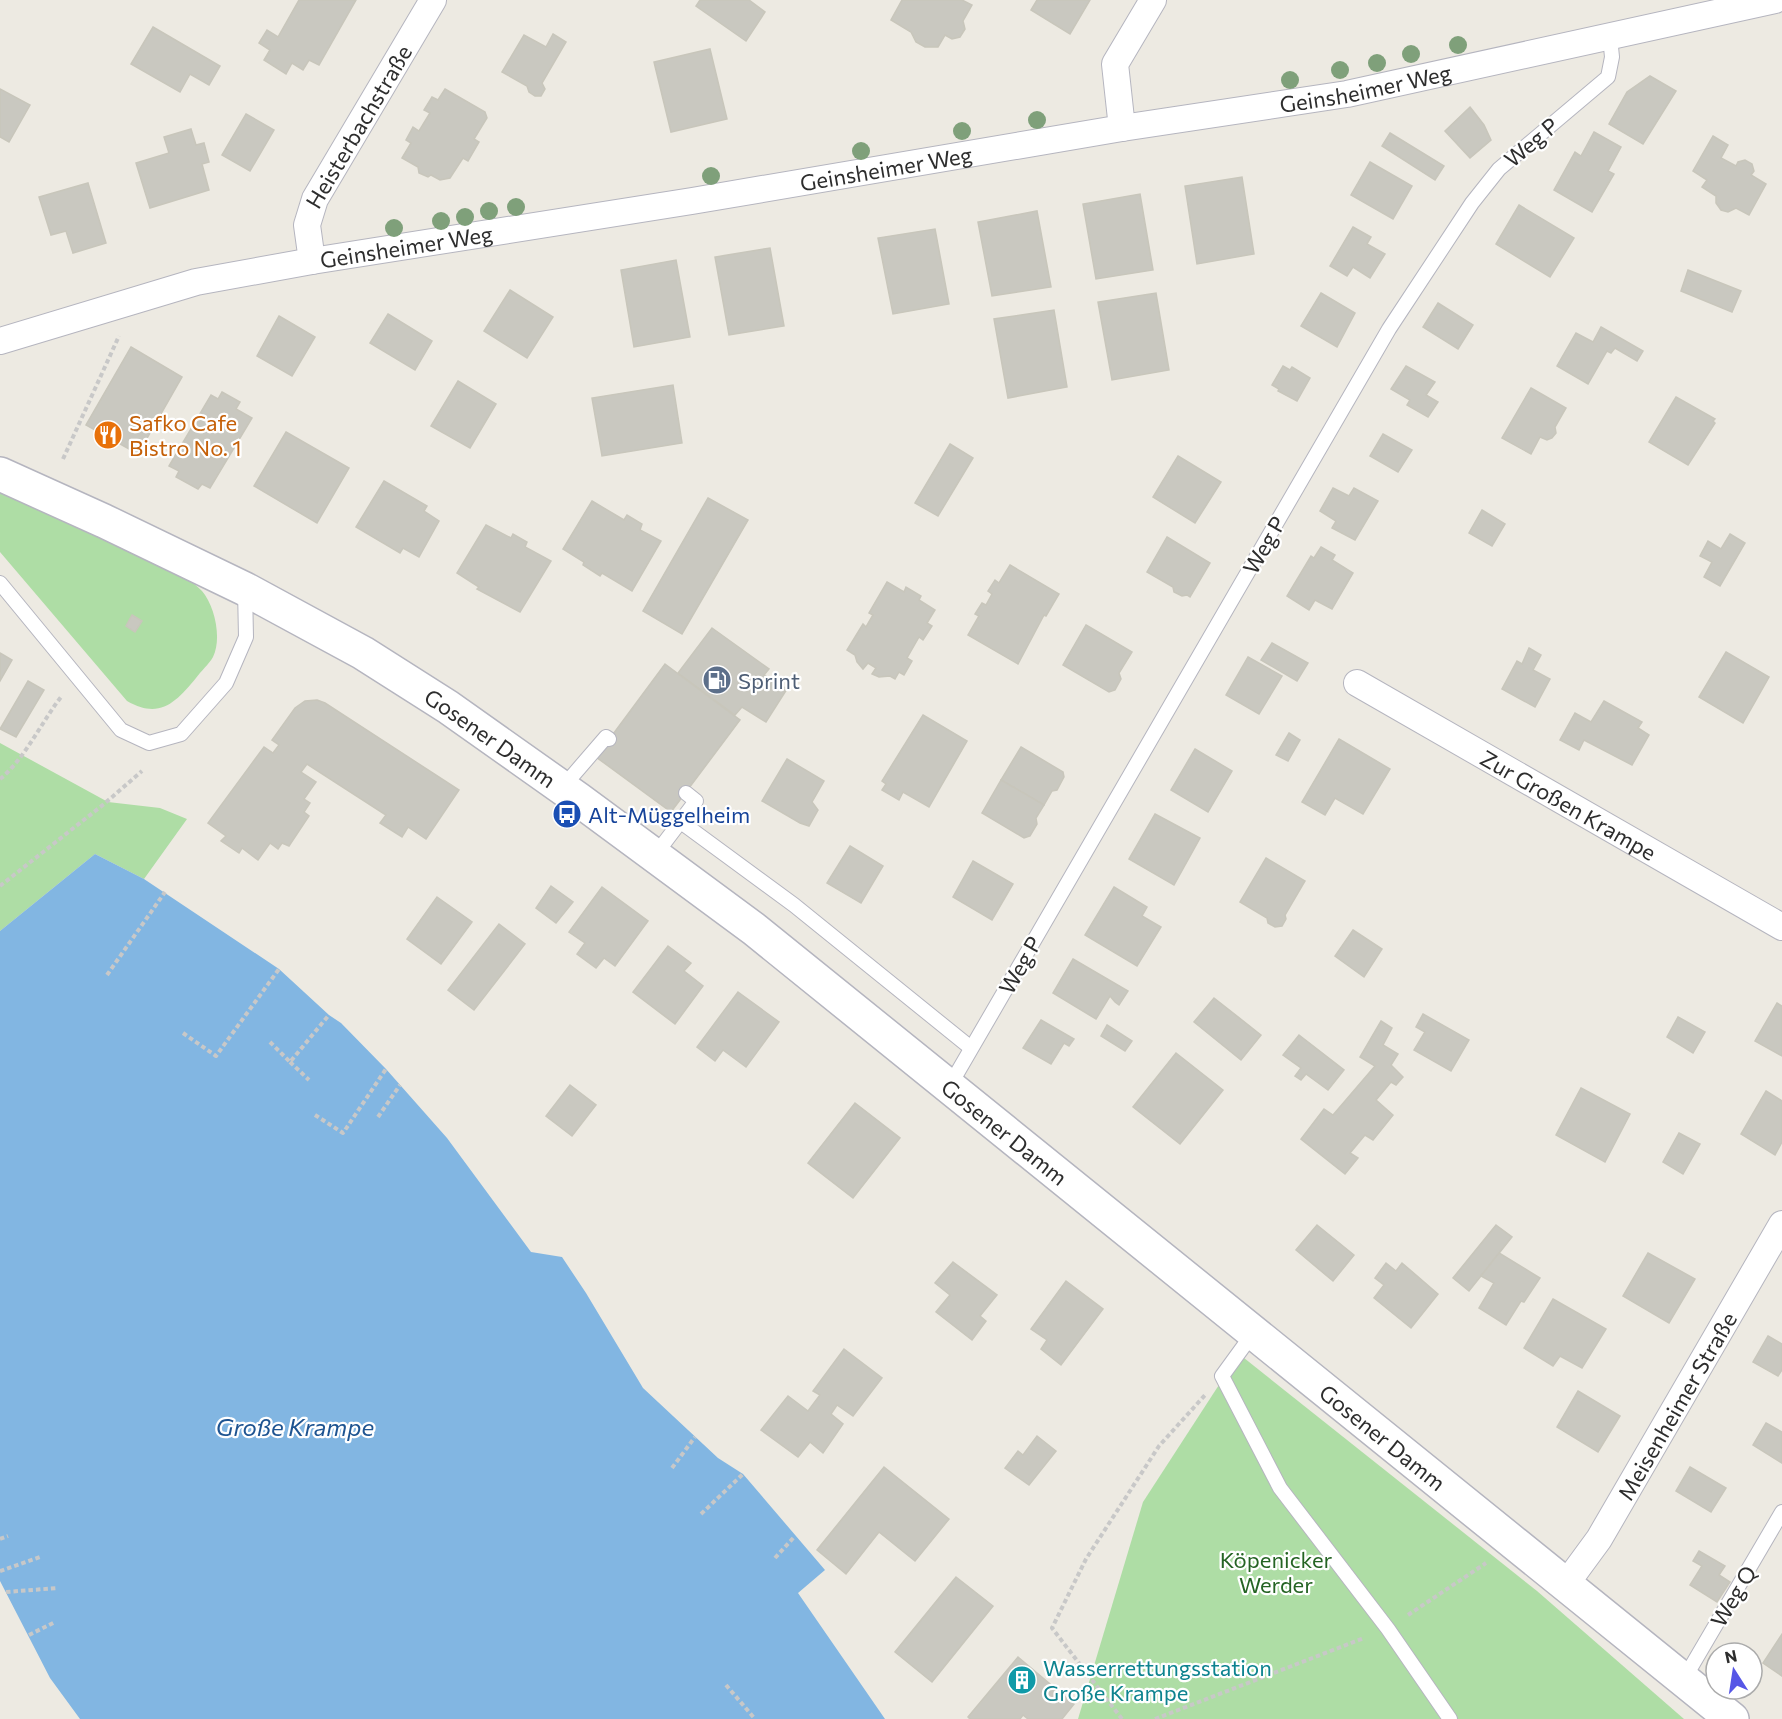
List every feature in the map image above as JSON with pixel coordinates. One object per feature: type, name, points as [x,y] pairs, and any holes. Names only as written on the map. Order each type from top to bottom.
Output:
[{"type":"main road","name":"Gosener Damm","points":[[0,474],[245,589],[363,653],[448,707],[562,788],[754,929],[1732,1719]]},
{"type":"street","name":"Heisterbachstraße","points":[[312,261],[308,225],[315,199],[433,0]]},
{"type":"street","points":[[1122,128],[1115,64],[1153,0]]},
{"type":"street","name":"Geinsheimer Weg","points":[[0,341],[196,282],[1122,128],[1347,94],[1775,0]]},
{"type":"street","name":"Zur Großen Krampe","points":[[1357,683],[1443,730],[1782,927]]},
{"type":"street","name":"Meisenheimer Straße","points":[[1566,1584],[1599,1539],[1782,1224]]},
{"type":"lane","name":"Weg P","points":[[949,1087],[1389,329],[1473,203],[1499,169],[1608,77],[1612,57],[1610,38]]},
{"type":"lane","points":[[0,583],[121,730],[149,743],[181,734],[226,683],[246,637],[245,589]]},
{"type":"lane","points":[[562,788],[606,737],[609,739]]},
{"type":"lane","points":[[654,856],[696,801],[686,793]]},
{"type":"lane","points":[[681,822],[794,905],[971,1048]]},
{"type":"lane","points":[[1254,1332],[1222,1377],[1280,1488],[1388,1629],[1450,1719]]},
{"type":"lane","name":"Weg Q","points":[[1684,1679],[1782,1512]]},
{"type":"path","points":[[63,459],[125,324],[119,304]]},
{"type":"path","points":[[0,779],[13,769],[61,697]]},
{"type":"path","points":[[0,886],[142,771]]},
{"type":"path","points":[[107,975],[165,892]]},
{"type":"path","points":[[183,1033],[216,1056],[279,969]]},
{"type":"path","points":[[290,1062],[329,1015]]},
{"type":"path","points":[[270,1042],[309,1080]]},
{"type":"path","points":[[315,1114],[344,1133],[386,1069]]},
{"type":"path","points":[[378,1117],[400,1086]]},
{"type":"path","points":[[1122,1719],[1052,1628],[1086,1559],[1159,1446],[1222,1377]]},
{"type":"path","points":[[672,1468],[695,1437]]},
{"type":"path","points":[[701,1514],[742,1474]]},
{"type":"path","points":[[0,1539],[8,1536]]},
{"type":"path","points":[[775,1558],[795,1536]]},
{"type":"path","points":[[0,1571],[40,1557]]},
{"type":"path","points":[[1155,1719],[1388,1629],[1487,1562]]},
{"type":"path","points":[[6,1592],[58,1588]]},
{"type":"path","points":[[29,1635],[55,1622]]},
{"type":"path","points":[[726,1686],[754,1719]]},
{"type":"green space","points":[[0,493],[160,563],[183,576],[202,591],[214,614],[217,632],[216,650],[189,687],[174,701],[166,706],[149,709],[127,701],[0,552]]},
{"type":"green space","points":[[0,743],[108,802],[160,808],[187,819],[144,879],[95,854],[0,931]]},
{"type":"green space","name":"Köpenicker Werder","points":[[1239,1354],[1537,1591],[1684,1719],[1078,1719],[1143,1502]]},
{"type":"water","name":"Große Krampe","points":[[95,854],[144,879],[279,969],[329,1015],[341,1023],[386,1069],[447,1138],[531,1252],[562,1257],[643,1388],[718,1458],[743,1474],[825,1570],[798,1593],[885,1719],[80,1719],[50,1678],[0,1581],[0,931]]},
{"type":"building","points":[[299,0],[356,0],[319,65],[309,60],[303,70],[292,63],[286,74],[264,60],[270,50],[259,43],[267,30],[278,37]]},
{"type":"building","points":[[700,0],[749,0],[765,12],[746,41],[696,6]]},
{"type":"building","points":[[902,0],[962,0],[972,5],[963,21],[965,29],[960,37],[952,39],[945,35],[938,47],[925,47],[916,42],[911,32],[891,20]]},
{"type":"building","points":[[1037,0],[1090,0],[1070,34],[1031,10]]},
{"type":"building","points":[[153,27],[220,66],[209,85],[190,74],[180,92],[131,64]]},
{"type":"building","points":[[553,34],[566,42],[542,83],[545,89],[541,96],[535,96],[529,92],[527,86],[502,72],[524,35],[546,47]]},
{"type":"building","points":[[710,49],[727,119],[671,132],[654,62]]},
{"type":"building","points":[[1650,76],[1676,91],[1643,144],[1609,124],[1627,92]]},
{"type":"building","points":[[0,89],[30,105],[9,142],[0,137]]},
{"type":"building","points":[[445,89],[485,112],[487,118],[474,139],[479,142],[468,161],[463,158],[450,178],[440,180],[431,175],[428,177],[419,173],[418,167],[402,158],[411,143],[406,140],[413,127],[419,131],[430,113],[424,110],[432,97],[438,100]]},
{"type":"building","points":[[1470,107],[1484,125],[1491,140],[1470,158],[1445,131]]},
{"type":"building","points":[[246,114],[274,130],[250,171],[222,155]]},
{"type":"building","points":[[191,129],[196,145],[204,143],[209,162],[202,164],[209,190],[150,208],[136,163],[169,153],[164,137]]},
{"type":"building","points":[[1594,132],[1621,147],[1608,171],[1614,174],[1592,212],[1554,190],[1575,152],[1581,156]]},
{"type":"building","points":[[1390,133],[1444,166],[1435,180],[1382,146]]},
{"type":"building","points":[[1713,136],[1728,145],[1721,158],[1736,166],[1738,162],[1745,160],[1752,164],[1754,171],[1751,175],[1766,184],[1749,215],[1736,208],[1728,212],[1721,210],[1716,203],[1716,196],[1702,187],[1707,180],[1693,171]]},
{"type":"building","points":[[1370,162],[1412,186],[1393,219],[1351,195]]},
{"type":"building","points":[[1242,177],[1254,254],[1197,264],[1185,186]]},
{"type":"building","points":[[88,183],[106,243],[73,253],[66,231],[51,235],[39,197]]},
{"type":"building","points":[[1140,194],[1153,270],[1096,279],[1083,204]]},
{"type":"building","points":[[1519,205],[1574,238],[1550,277],[1496,244]]},
{"type":"building","points":[[1037,211],[1051,287],[992,296],[978,222]]},
{"type":"building","points":[[1353,227],[1371,237],[1367,244],[1385,254],[1370,278],[1353,267],[1347,276],[1330,266]]},
{"type":"building","points":[[935,229],[949,304],[893,314],[878,238]]},
{"type":"building","points":[[770,248],[784,326],[729,335],[715,257]]},
{"type":"building","points":[[676,260],[690,337],[634,347],[621,270]]},
{"type":"building","points":[[1688,270],[1741,291],[1732,312],[1681,291]]},
{"type":"building","points":[[510,290],[553,317],[527,358],[484,331]]},
{"type":"building","points":[[1156,293],[1169,370],[1112,380],[1098,302]]},
{"type":"building","points":[[1321,293],[1355,313],[1337,347],[1301,326]]},
{"type":"building","points":[[1438,303],[1473,325],[1458,349],[1423,327]]},
{"type":"building","points":[[1054,310],[1067,387],[1008,398],[994,319]]},
{"type":"building","points":[[388,314],[432,341],[415,370],[370,343]]},
{"type":"building","points":[[279,316],[315,337],[292,376],[257,356]]},
{"type":"building","points":[[1601,327],[1643,351],[1637,361],[1615,348],[1611,353],[1607,351],[1588,384],[1557,366],[1576,333],[1593,342]]},
{"type":"building","points":[[131,347],[182,377],[138,454],[86,425]]},
{"type":"building","points":[[1283,366],[1290,370],[1292,367],[1310,378],[1297,401],[1278,391],[1279,389],[1272,385]]},
{"type":"building","points":[[1406,366],[1435,382],[1426,395],[1438,402],[1428,417],[1407,405],[1410,400],[1391,389]]},
{"type":"building","points":[[458,381],[496,404],[470,448],[431,426]]},
{"type":"building","points":[[673,385],[682,443],[602,456],[592,398]]},
{"type":"building","points":[[1531,388],[1566,408],[1555,427],[1556,433],[1547,440],[1540,437],[1531,454],[1502,438]]},
{"type":"building","points":[[222,392],[240,402],[236,409],[252,418],[210,488],[202,484],[198,489],[176,477],[179,471],[169,466],[211,395],[218,399]]},
{"type":"building","points":[[1676,397],[1715,419],[1713,421],[1715,423],[1688,465],[1649,442]]},
{"type":"building","points":[[286,432],[349,468],[317,523],[254,486]]},
{"type":"building","points":[[1383,434],[1412,450],[1398,472],[1370,456]]},
{"type":"building","points":[[950,444],[973,458],[938,516],[915,503]]},
{"type":"building","points":[[1178,456],[1221,482],[1195,523],[1153,497]]},
{"type":"building","points":[[384,481],[427,506],[424,511],[439,521],[419,557],[403,548],[400,553],[356,527]]},
{"type":"building","points":[[1333,488],[1349,496],[1354,488],[1378,501],[1355,540],[1332,528],[1336,521],[1320,511]]},
{"type":"building","points":[[708,498],[748,520],[682,634],[643,611]]},
{"type":"building","points":[[592,501],[624,520],[627,515],[642,524],[640,530],[661,541],[632,591],[602,573],[600,576],[583,565],[584,562],[563,549]]},
{"type":"building","points":[[1482,510],[1505,524],[1492,546],[1469,533]]},
{"type":"building","points":[[486,525],[511,538],[513,534],[527,542],[525,547],[551,561],[520,612],[477,589],[479,587],[457,573]]},
{"type":"building","points":[[1730,534],[1745,543],[1720,586],[1704,577],[1712,562],[1700,556],[1708,541],[1721,549]]},
{"type":"building","points":[[1167,537],[1210,563],[1190,597],[1174,592],[1173,587],[1147,572]]},
{"type":"building","points":[[1321,547],[1335,555],[1332,560],[1353,573],[1332,609],[1315,600],[1309,610],[1287,596],[1311,556],[1314,558]]},
{"type":"building","points":[[1010,565],[1059,594],[1046,616],[1044,615],[1018,664],[968,635],[979,616],[975,614],[982,603],[986,605],[992,594],[988,591],[995,580],[999,583]]},
{"type":"building","points":[[887,582],[904,592],[906,587],[921,596],[919,600],[935,610],[927,623],[932,626],[923,640],[919,637],[907,658],[912,661],[904,675],[899,672],[895,679],[890,676],[879,677],[872,674],[876,668],[868,663],[863,669],[855,655],[847,650],[863,624],[866,627],[873,615],[869,613]]},
{"type":"building","points":[[132,615],[142,621],[135,632],[126,626]]},
{"type":"building","points":[[1086,625],[1132,652],[1119,673],[1121,679],[1115,690],[1109,692],[1063,665]]},
{"type":"building","points":[[712,628],[769,669],[764,675],[787,689],[766,722],[742,707],[735,715],[678,673]]},
{"type":"building","points":[[1272,643],[1308,663],[1297,681],[1261,660]]},
{"type":"building","points":[[1529,648],[1541,655],[1533,670],[1550,679],[1535,707],[1502,689],[1517,661],[1522,664]]},
{"type":"building","points":[[1726,652],[1769,677],[1743,723],[1699,697]]},
{"type":"building","points":[[0,653],[12,660],[0,681]]},
{"type":"building","points":[[1248,657],[1282,676],[1259,714],[1226,695]]},
{"type":"building","points":[[665,664],[740,720],[671,812],[596,757]]},
{"type":"building","points":[[28,681],[44,690],[16,737],[0,729]]},
{"type":"building","points":[[317,700],[459,790],[426,839],[408,827],[402,837],[380,823],[386,815],[307,764],[301,772],[316,782],[304,799],[310,803],[304,812],[309,816],[289,846],[282,843],[278,849],[270,843],[258,860],[242,848],[239,853],[221,841],[226,836],[208,823],[264,747],[273,753],[279,745],[272,740],[295,708],[305,701]]},
{"type":"building","points":[[1604,701],[1642,722],[1638,728],[1649,735],[1632,765],[1584,740],[1579,750],[1560,740],[1575,713],[1591,722]]},
{"type":"building","points":[[923,715],[967,741],[929,807],[903,792],[899,800],[882,790],[886,784],[882,781]]},
{"type":"building","points":[[1289,733],[1300,740],[1288,761],[1276,755]]},
{"type":"building","points":[[1339,739],[1390,769],[1363,814],[1335,798],[1325,815],[1302,802]]},
{"type":"building","points":[[1021,747],[1063,772],[1064,777],[1057,790],[1052,791],[1044,805],[1001,780]]},
{"type":"building","points":[[1195,749],[1232,771],[1208,812],[1171,790]]},
{"type":"building","points":[[787,759],[824,781],[812,802],[818,810],[809,826],[762,801]]},
{"type":"building","points":[[1001,780],[1044,805],[1036,818],[1037,824],[1030,836],[1024,838],[982,813]]},
{"type":"building","points":[[1155,814],[1200,838],[1174,885],[1129,859]]},
{"type":"building","points":[[850,846],[883,866],[861,903],[827,883]]},
{"type":"building","points":[[1266,858],[1305,881],[1285,915],[1286,919],[1282,926],[1275,927],[1268,923],[1267,918],[1240,902]]},
{"type":"building","points":[[973,861],[1013,884],[992,920],[953,897]]},
{"type":"building","points":[[551,886],[573,902],[556,923],[536,908]]},
{"type":"building","points":[[602,887],[648,921],[615,966],[604,958],[596,968],[577,954],[585,943],[569,932]]},
{"type":"building","points":[[1114,887],[1147,907],[1142,916],[1161,927],[1137,966],[1085,935]]},
{"type":"building","points":[[437,897],[472,922],[441,964],[407,939]]},
{"type":"building","points":[[499,924],[525,944],[474,1010],[448,990]]},
{"type":"building","points":[[1353,930],[1382,949],[1364,977],[1335,956]]},
{"type":"building","points":[[668,946],[691,963],[684,971],[703,986],[675,1024],[633,992]]},
{"type":"building","points":[[1073,959],[1128,991],[1119,1005],[1110,996],[1096,1019],[1053,993]]},
{"type":"building","points":[[738,992],[779,1022],[746,1067],[723,1050],[715,1061],[697,1047]]},
{"type":"building","points":[[1214,998],[1261,1035],[1241,1060],[1194,1022]]},
{"type":"building","points":[[1777,1003],[1782,1006],[1782,1056],[1755,1041]]},
{"type":"building","points":[[1423,1014],[1469,1040],[1451,1071],[1414,1050],[1425,1032],[1416,1027]]},
{"type":"building","points":[[1678,1017],[1705,1032],[1693,1053],[1667,1037]]},
{"type":"building","points":[[1041,1020],[1074,1039],[1069,1046],[1064,1043],[1051,1064],[1023,1048]]},
{"type":"building","points":[[1381,1021],[1392,1028],[1383,1045],[1398,1054],[1391,1065],[1403,1077],[1396,1085],[1391,1082],[1376,1100],[1393,1115],[1373,1140],[1365,1135],[1350,1153],[1358,1158],[1345,1174],[1301,1139],[1324,1109],[1333,1115],[1375,1066],[1360,1057]]},
{"type":"building","points":[[1107,1025],[1132,1041],[1125,1051],[1101,1036]]},
{"type":"building","points":[[1299,1035],[1344,1070],[1328,1090],[1306,1074],[1301,1080],[1295,1076],[1301,1068],[1283,1055]]},
{"type":"building","points":[[1176,1053],[1223,1090],[1180,1144],[1133,1107]]},
{"type":"building","points":[[570,1085],[596,1105],[572,1136],[546,1116]]},
{"type":"building","points":[[1581,1088],[1630,1114],[1605,1162],[1556,1135]]},
{"type":"building","points":[[1766,1091],[1782,1101],[1782,1142],[1775,1155],[1741,1134]]},
{"type":"building","points":[[855,1103],[900,1138],[853,1198],[808,1163]]},
{"type":"building","points":[[1679,1133],[1700,1144],[1683,1174],[1663,1162]]},
{"type":"building","points":[[1317,1225],[1354,1255],[1333,1281],[1296,1250]]},
{"type":"building","points":[[1496,1225],[1512,1237],[1469,1291],[1453,1278]]},
{"type":"building","points":[[1499,1253],[1540,1278],[1524,1302],[1521,1301],[1506,1325],[1479,1308],[1494,1283],[1481,1276]]},
{"type":"building","points":[[1648,1253],[1695,1279],[1669,1323],[1623,1296]]},
{"type":"building","points":[[953,1262],[997,1295],[980,1316],[986,1321],[972,1340],[936,1312],[950,1295],[935,1283]]},
{"type":"building","points":[[1386,1263],[1396,1271],[1402,1263],[1438,1294],[1411,1328],[1374,1298],[1384,1285],[1375,1278]]},
{"type":"building","points":[[1066,1281],[1103,1309],[1061,1365],[1041,1349],[1047,1340],[1031,1329]]},
{"type":"building","points":[[1553,1299],[1606,1329],[1582,1368],[1560,1356],[1553,1366],[1524,1348]]},
{"type":"building","points":[[1768,1336],[1782,1344],[1782,1370],[1778,1376],[1753,1362]]},
{"type":"building","points":[[844,1349],[882,1378],[853,1416],[837,1405],[831,1414],[843,1424],[823,1453],[810,1442],[798,1457],[761,1430],[788,1396],[808,1411],[820,1395],[813,1391]]},
{"type":"building","points":[[1578,1391],[1620,1416],[1598,1452],[1557,1427]]},
{"type":"building","points":[[1766,1423],[1782,1432],[1782,1463],[1753,1445]]},
{"type":"building","points":[[1037,1436],[1056,1451],[1029,1485],[1005,1468],[1018,1451],[1023,1455]]},
{"type":"building","points":[[884,1467],[949,1519],[915,1561],[879,1532],[846,1574],[817,1550]]},
{"type":"building","points":[[1690,1467],[1726,1488],[1711,1512],[1676,1491]]},
{"type":"building","points":[[1699,1551],[1725,1566],[1719,1575],[1730,1582],[1717,1602],[1690,1585],[1702,1566],[1693,1561]]},
{"type":"building","points":[[956,1577],[993,1606],[932,1682],[895,1652]]},
{"type":"building","points":[[1782,1634],[1782,1676],[1764,1661]]},
{"type":"building","name":"Wasserrettungsstation Große Krampe","points":[[1018,1657],[1074,1704],[1062,1719],[1028,1719],[1023,1715],[1020,1719],[970,1719],[968,1717]]},
{"type":"place","name":"Safko Cafe Bistro No. 1","points":[[108,435]]},
{"type":"place","name":"Sprint","points":[[717,680]]},
{"type":"place","name":"Alt-Müggelheim","points":[[567,814]]},
{"type":"place","name":"Wasserrettungsstation Große Krampe","points":[[1022,1680]]}]
